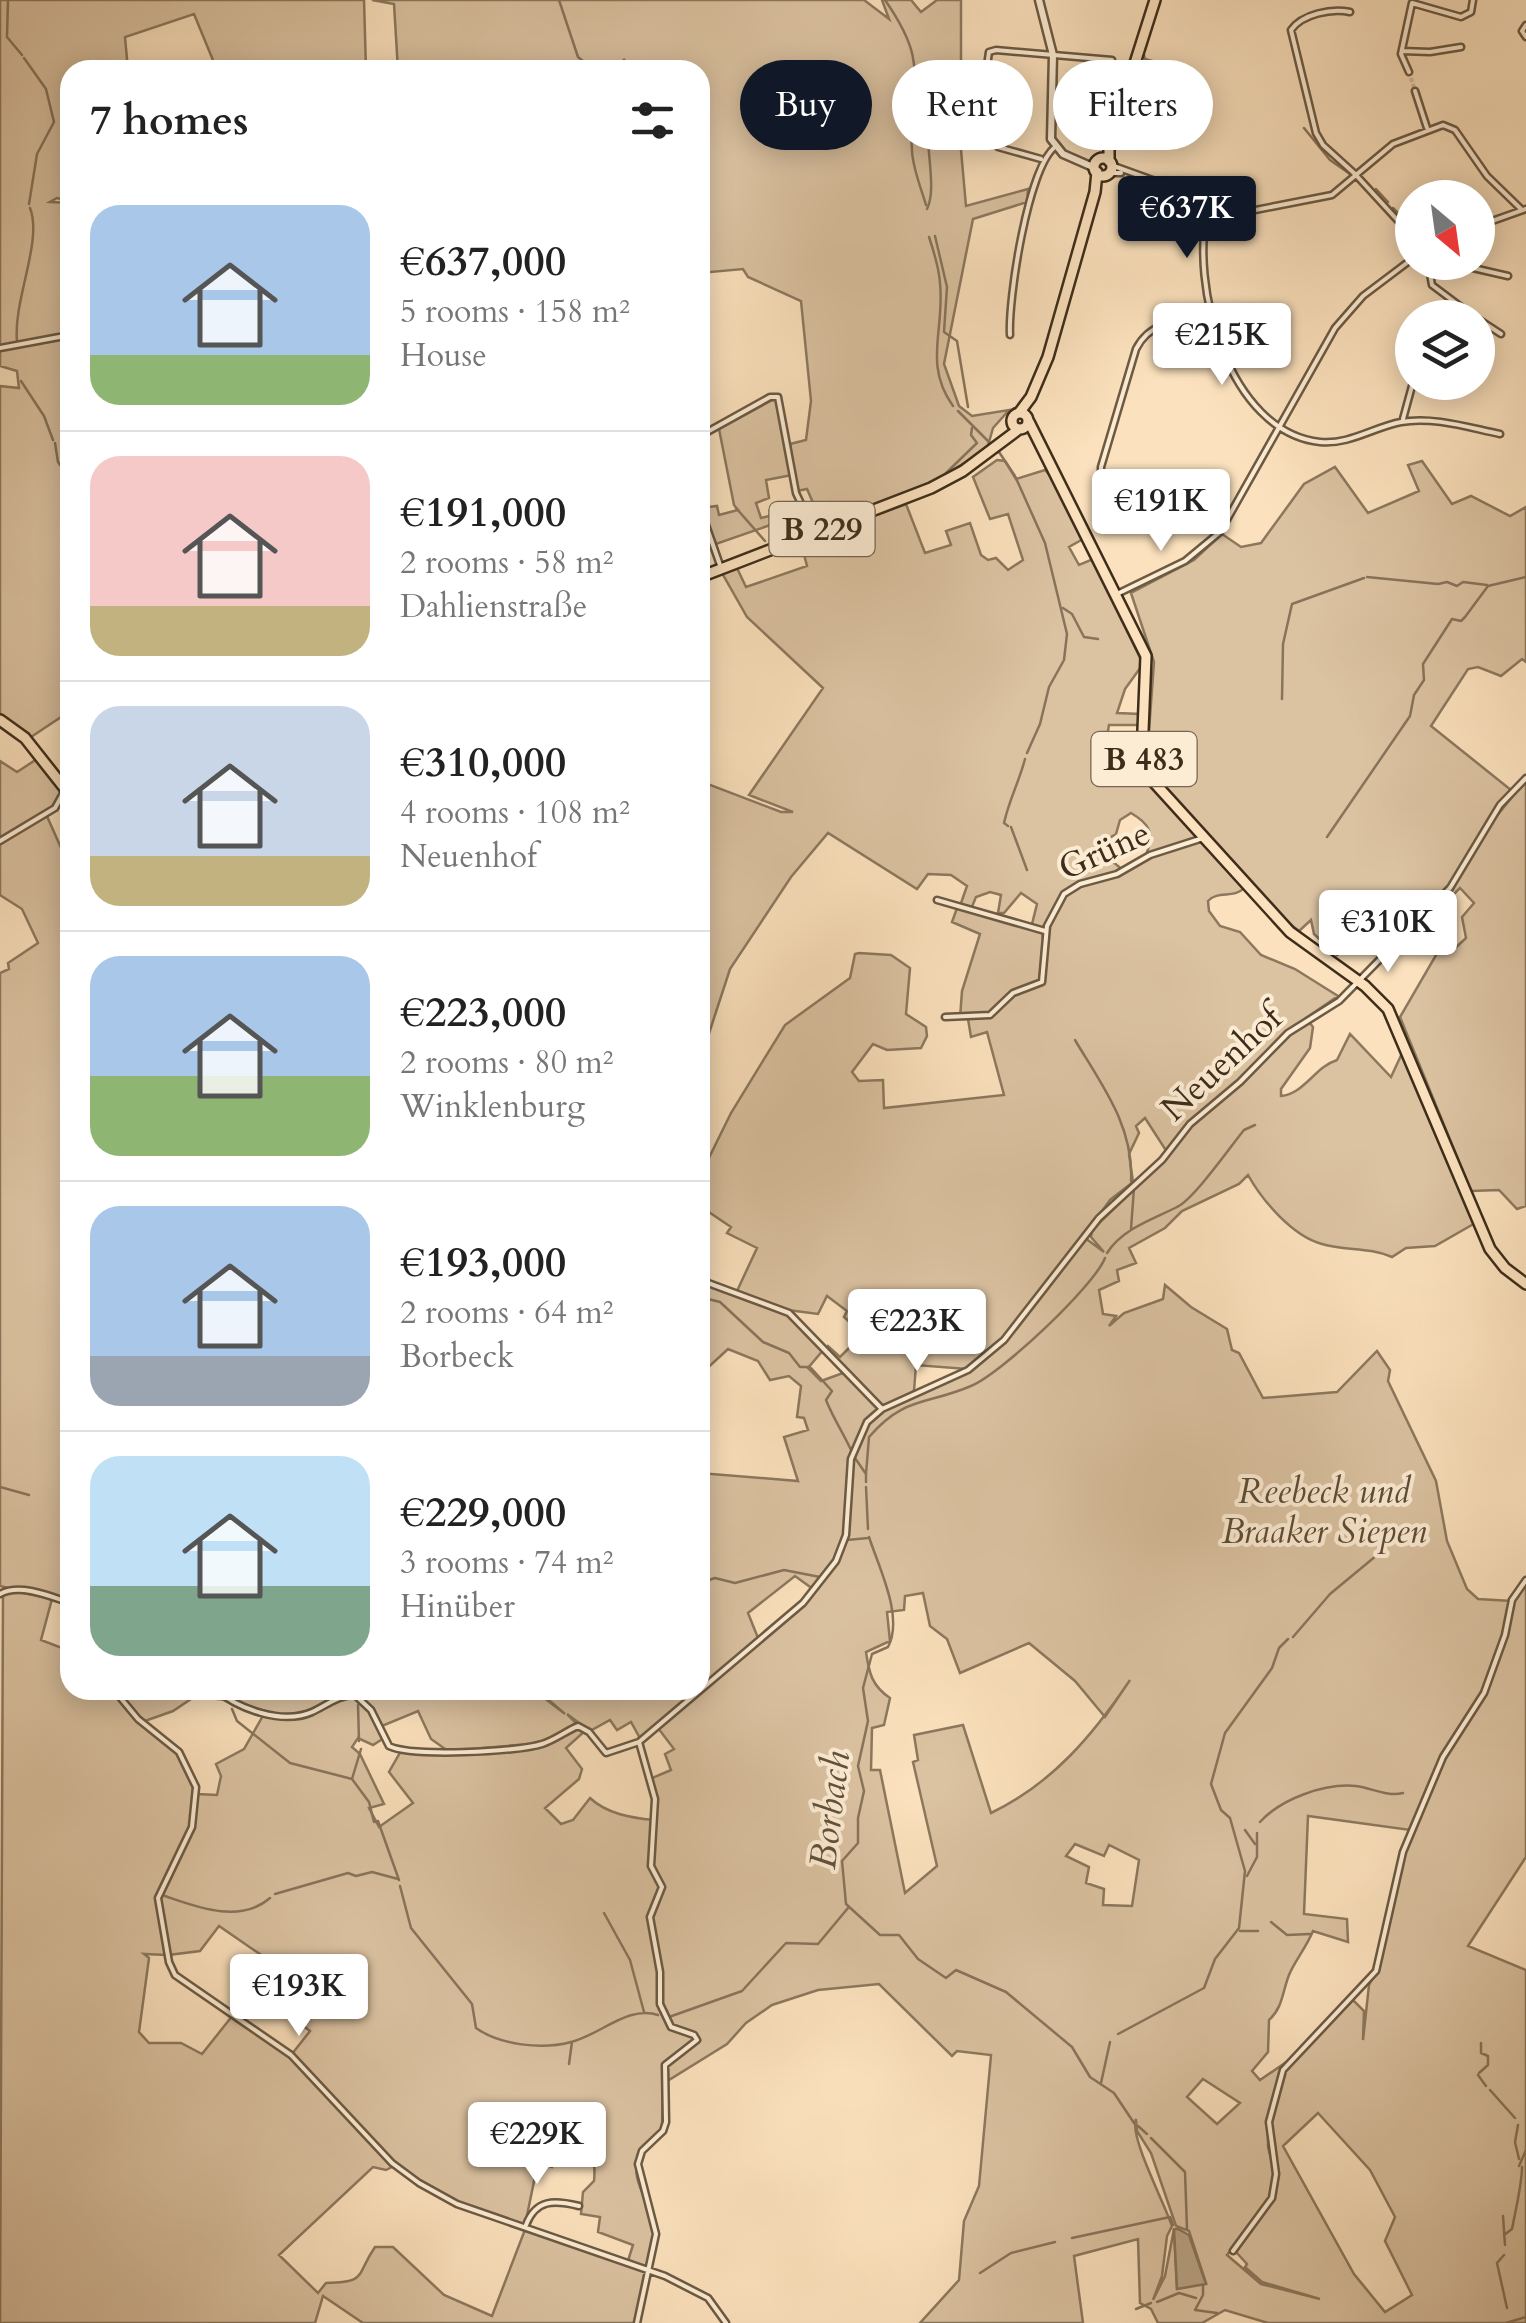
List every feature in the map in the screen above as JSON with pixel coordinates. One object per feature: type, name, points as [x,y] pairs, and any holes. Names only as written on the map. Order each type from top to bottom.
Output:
[{"type":"main road","points":[[1022,422],[1052,346],[1095,192],[1156,3]]},
{"type":"main road","name":"B 229","points":[[710,572],[939,484],[971,466],[1022,422]]},
{"type":"main road","name":"Grüne","points":[[1022,422],[1039,442],[1146,656],[1142,742],[1151,779],[1290,932],[1359,982]]},
{"type":"main road","points":[[0,720],[22,734],[60,784]]},
{"type":"main road","name":"B 483","points":[[1359,982],[1396,1021],[1490,1249],[1504,1268],[1526,1284]]},
{"type":"street","points":[[1039,0],[1054,60]]},
{"type":"street","points":[[1408,72],[1402,51],[1412,3],[1460,17],[1470,12],[1472,0]]},
{"type":"street","points":[[1350,12],[1332,11],[1299,20],[1291,34],[1316,133],[1327,150],[1356,174],[1395,217]]},
{"type":"street","points":[[1526,25],[1522,31],[1526,37]]},
{"type":"street","points":[[1402,51],[1461,47]]},
{"type":"street","points":[[989,60],[994,50],[1112,60]]},
{"type":"street","points":[[1053,70],[1049,128],[1053,141]]},
{"type":"street","points":[[1416,91],[1427,128]]},
{"type":"street","points":[[1061,150],[1080,160],[1172,186],[1208,208],[1240,213],[1318,200],[1339,192],[1392,144],[1443,125],[1455,130],[1487,176],[1524,209],[1495,220]]},
{"type":"street","points":[[1010,335],[1009,313],[1019,251],[1043,160],[1053,149]]},
{"type":"street","points":[[1011,150],[1043,160]]},
{"type":"street","points":[[1208,208],[1203,245],[1212,316],[1242,390],[1278,428],[1328,442],[1402,422],[1446,424],[1500,434]]},
{"type":"street","points":[[1117,594],[1185,561],[1216,537],[1348,312],[1395,271]]},
{"type":"street","points":[[1495,273],[1508,276]]},
{"type":"street","points":[[1431,280],[1432,285],[1452,300]]},
{"type":"street","points":[[1113,527],[1101,490],[1101,466],[1136,349],[1147,333],[1160,324],[1212,316]]},
{"type":"street","points":[[1495,330],[1501,334]]},
{"type":"street","points":[[0,348],[60,336]]},
{"type":"street","points":[[710,431],[778,397],[796,493],[814,532]]},
{"type":"street","points":[[1402,422],[1408,400]]},
{"type":"street","points":[[710,536],[721,566]]},
{"type":"street","name":"Neuenhof","points":[[882,1409],[968,1370],[1014,1328],[1086,1234],[1170,1150],[1190,1124],[1240,1082],[1282,1038],[1330,1007],[1359,982],[1450,888],[1495,813],[1526,778]]},
{"type":"street","points":[[0,841],[60,801]]},
{"type":"street","name":"Grüne","points":[[1046,931],[1056,904],[1074,886],[1112,876],[1150,856],[1203,838]]},
{"type":"street","points":[[937,900],[1046,931],[1042,982],[1013,993],[990,1015],[946,1017]]},
{"type":"street","points":[[710,1284],[789,1313],[882,1409],[864,1427],[852,1459],[842,1552],[806,1600],[710,1681]]},
{"type":"street","points":[[1232,2250],[1272,2198],[1276,2174],[1269,2122],[1284,2070],[1293,2056],[1367,1985],[1379,1963],[1403,1852],[1443,1757],[1484,1693],[1505,1635],[1512,1600],[1526,1580]]},
{"type":"street","points":[[0,1594],[14,1589],[60,1601]]},
{"type":"street","points":[[120,1700],[182,1757],[197,1794],[192,1827],[158,1898],[170,1965],[179,1978],[291,2055],[392,2163],[419,2183],[457,2204],[649,2270],[708,2298],[726,2323]]},
{"type":"street","points":[[231,1700],[240,1706],[290,1716],[309,1713],[334,1700]]},
{"type":"street","points":[[360,1700],[375,1716],[392,1748],[441,1752],[538,1745],[578,1726],[590,1732],[606,1753],[638,1742],[689,1700]]},
{"type":"street","points":[[637,2323],[656,2224],[643,2193],[638,2160],[666,2122],[665,2065],[696,2043],[697,2038],[670,2027],[660,2004],[660,1972],[650,1917],[662,1887],[650,1861],[655,1799],[638,1742]]},
{"type":"street","points":[[526,2226],[532,2210],[540,2204],[579,2206]]},
{"type":"green space","points":[[0,0],[364,0],[366,60],[213,60],[194,14],[125,37],[127,60],[60,60],[60,199],[50,202],[60,202],[60,335],[0,347]]},
{"type":"green space","points":[[372,0],[864,0],[889,19],[882,0],[911,0],[921,12],[937,0],[961,0],[961,60],[892,60],[892,150],[961,150],[966,206],[1028,189],[1027,202],[973,219],[944,364],[959,406],[972,416],[1009,410],[993,428],[987,449],[924,488],[816,528],[814,525],[821,521],[807,489],[797,491],[790,444],[806,440],[811,401],[801,301],[748,277],[743,269],[710,272],[710,60],[397,60],[394,4]]},
{"type":"green space","points":[[60,338],[60,718],[31,737],[0,715],[0,386],[19,388],[17,371],[0,366],[0,350]]},
{"type":"green space","points":[[776,398],[792,475],[766,480],[769,498],[756,503],[761,518],[773,515],[776,523],[716,544],[710,530],[710,507],[717,506],[719,515],[738,510],[719,429]]},
{"type":"green space","name":"Reebeck und Braaker Siepen","points":[[997,460],[1005,461],[1016,479],[1045,470],[1054,480],[1083,539],[1069,547],[1079,565],[1093,559],[1143,664],[1125,689],[1117,713],[1140,714],[1140,725],[1109,725],[1103,759],[1109,767],[1142,767],[1151,785],[1244,888],[1208,901],[1209,911],[1220,926],[1240,932],[1261,955],[1295,969],[1338,996],[1306,1018],[1313,1027],[1310,1048],[1281,1089],[1281,1096],[1296,1091],[1337,1060],[1350,1034],[1391,1077],[1404,1049],[1477,1222],[1435,1246],[1406,1248],[1392,1257],[1331,1246],[1311,1240],[1289,1225],[1248,1175],[1239,1184],[1182,1211],[1165,1228],[1129,1248],[1136,1263],[1117,1270],[1119,1281],[1099,1290],[1103,1314],[1116,1316],[1109,1326],[1124,1313],[1163,1299],[1165,1285],[1227,1329],[1232,1350],[1239,1353],[1263,1398],[1337,1392],[1377,1351],[1390,1370],[1388,1381],[1436,1481],[1447,1541],[1467,1589],[1478,1599],[1512,1601],[1526,1581],[1526,1857],[1468,1946],[1526,1970],[1526,2323],[1268,2323],[1225,2310],[1202,2323],[1158,2323],[1151,2309],[1140,2303],[1138,2239],[1074,2256],[1083,2323],[920,2323],[959,2280],[964,2221],[979,2186],[991,2055],[957,2051],[952,2056],[879,1984],[818,1990],[772,2005],[746,2023],[727,2044],[664,2083],[663,2072],[662,2131],[640,2154],[636,2171],[655,2233],[648,2268],[629,2265],[648,2272],[636,2323],[363,2323],[323,2296],[315,2323],[0,2323],[3,1593],[14,1591],[52,1599],[41,1640],[60,1647],[60,1700],[120,1700],[125,1707],[121,1700],[190,1700],[173,1711],[142,1722],[178,1752],[197,1794],[217,1795],[221,1776],[216,1764],[244,1749],[264,1714],[275,1714],[229,1700],[547,1700],[565,1714],[549,1700],[688,1700],[641,1740],[631,1722],[617,1730],[610,1720],[590,1731],[567,1714],[578,1725],[541,1743],[581,1727],[586,1730],[566,1748],[582,1769],[579,1779],[545,1808],[561,1824],[573,1820],[590,1798],[612,1811],[654,1820],[655,1799],[650,1779],[671,1770],[665,1754],[674,1749],[658,1728],[690,1700],[710,1700],[710,1474],[798,1481],[784,1437],[808,1430],[804,1418],[797,1417],[801,1386],[789,1376],[770,1380],[758,1361],[728,1349],[710,1366],[710,1285],[784,1311],[824,1349],[808,1368],[821,1381],[846,1372],[825,1350],[828,1346],[840,1357],[850,1347],[854,1349],[864,1335],[844,1317],[847,1311],[827,1296],[818,1314],[788,1310],[737,1291],[757,1248],[727,1233],[731,1227],[710,1213],[710,1156],[731,1113],[785,1025],[850,978],[855,954],[891,955],[910,968],[906,1014],[926,1027],[927,1036],[921,1048],[887,1050],[873,1044],[852,1072],[859,1081],[883,1080],[884,1108],[1004,1095],[987,1032],[971,1037],[968,1019],[972,1017],[960,1018],[962,991],[980,934],[952,922],[957,908],[1042,932],[1045,950],[1047,931],[1044,927],[1031,928],[1037,904],[1021,893],[1004,913],[998,913],[1001,895],[990,892],[976,897],[971,909],[960,906],[967,886],[951,875],[928,874],[917,889],[828,833],[791,877],[730,969],[710,1030],[710,785],[781,812],[793,812],[749,795],[823,688],[747,617],[722,573],[737,568],[746,587],[807,566],[801,543],[906,504],[925,553],[951,545],[946,531],[970,523],[981,555],[988,560],[996,558],[1008,570],[1023,560],[1008,514],[990,519],[973,477]],"holes":[[[1131,813],[1146,824],[1150,857],[1124,871],[1095,847],[1116,834],[1120,820]],[[1145,1118],[1169,1155],[1092,1230],[1091,1237],[1104,1252],[1085,1238],[1068,1258],[1110,1200],[1133,1182],[1129,1154],[1139,1133],[1136,1126]],[[985,1357],[957,1376],[909,1395],[880,1412],[864,1429],[849,1467],[862,1428],[880,1409],[848,1374],[882,1408],[914,1391],[916,1365],[967,1369]],[[795,1576],[813,1589],[824,1577],[814,1589],[793,1610],[731,1663],[758,1638],[748,1613]],[[923,1593],[930,1626],[947,1639],[960,1673],[1029,1643],[1075,1681],[1104,1716],[1070,1756],[1033,1788],[991,1813],[963,1725],[914,1735],[918,1760],[913,1762],[937,1866],[905,1893],[880,1770],[871,1770],[872,1728],[884,1725],[890,1698],[872,1678],[866,1652],[890,1641],[887,1612],[904,1610],[905,1596]],[[1478,1704],[1444,1757],[1404,1852],[1380,1963],[1369,1985],[1363,2040],[1364,2011],[1353,2000],[1284,2070],[1269,2133],[1277,2185],[1273,2199],[1236,2252],[1247,2264],[1245,2267],[1262,2282],[1320,2299],[1261,2284],[1227,2255],[1271,2196],[1275,2174],[1268,2147],[1268,2122],[1285,2063],[1260,2080],[1252,2071],[1268,2052],[1269,2020],[1280,2005],[1291,1970],[1313,1931],[1348,1942],[1347,1919],[1304,1914],[1308,1816],[1410,1830],[1444,1754]],[[418,1711],[431,1739],[446,1750],[401,1751],[389,1772],[413,1803],[379,1827],[369,1808],[384,1804],[360,1754],[352,1747],[358,1738],[373,1745],[384,1738],[375,1716],[382,1726]],[[541,1743],[531,1747],[474,1749]],[[1075,1844],[1104,1856],[1109,1845],[1139,1860],[1132,1906],[1103,1905],[1104,1889],[1086,1883],[1089,1867],[1066,1856]],[[160,1918],[168,1955],[200,1951],[219,1926],[270,1961],[251,1987],[310,2031],[292,2054],[349,2115],[290,2055],[233,2015],[202,2054],[181,2043],[149,2043],[139,2032],[149,1958],[144,1954],[166,1955]],[[1203,2079],[1240,2103],[1217,2124],[1187,2097]],[[1318,2113],[1370,2170],[1395,2217],[1385,2241],[1412,2295],[1385,2312],[1354,2274],[1283,2146]],[[1136,2119],[1137,2131],[1151,2153],[1176,2226],[1189,2231],[1206,2283],[1177,2288],[1174,2229],[1165,2276],[1153,2300],[1172,2226],[1135,2127]],[[570,2146],[588,2153],[593,2162],[594,2181],[583,2192],[581,2214],[600,2217],[598,2232],[633,2245],[627,2264],[526,2227],[492,2316],[444,2295],[393,2247],[375,2247],[359,2276],[326,2283],[318,2293],[279,2255],[373,2167],[386,2170],[396,2165],[450,2200],[525,2225],[538,2162],[552,2167],[557,2153]]]},
{"type":"green space","points":[[1422,461],[1452,504],[1471,496],[1510,516],[1526,507],[1526,662],[1522,659],[1501,676],[1478,667],[1468,669],[1431,726],[1511,790],[1491,823],[1526,780],[1526,1206],[1517,1209],[1499,1190],[1471,1191],[1400,1017],[1436,955],[1443,949],[1450,953],[1466,938],[1462,917],[1474,903],[1460,888],[1448,900],[1441,894],[1381,954],[1345,948],[1337,955],[1314,934],[1311,920],[1299,931],[1286,921],[1158,780],[1152,770],[1173,760],[1172,746],[1148,745],[1154,662],[1131,593],[1194,560],[1222,534],[1241,547],[1261,543],[1304,484],[1335,467],[1368,513],[1419,491],[1408,465]]},
{"type":"green space","points":[[37,759],[60,786],[59,803],[46,814],[60,846],[60,1600],[0,1586],[0,973],[38,943],[22,909],[0,895],[0,843],[20,827],[0,839],[0,761],[17,772]]},
{"type":"shaded area","points":[[1174,2229],[1189,2235],[1206,2284],[1177,2289]]},
{"type":"waterway","points":[[8,0],[7,37],[22,55]]},
{"type":"waterway","points":[[559,0],[582,60]]},
{"type":"waterway","points":[[885,0],[900,23],[913,59],[912,151],[926,205]]},
{"type":"waterway","points":[[24,58],[46,89],[54,122],[37,154],[29,204]]},
{"type":"waterway","points":[[1304,128],[1330,160],[1350,174]]},
{"type":"waterway","points":[[927,209],[931,189],[929,150]]},
{"type":"waterway","points":[[1376,189],[1388,202]]},
{"type":"waterway","points":[[17,341],[19,308],[33,237],[30,208]]},
{"type":"waterway","points":[[935,236],[947,287],[944,332],[957,341],[968,407]]},
{"type":"waterway","points":[[929,237],[940,283],[939,376],[953,406]]},
{"type":"waterway","points":[[1495,276],[1508,279]]},
{"type":"waterway","points":[[21,381],[44,416],[53,440]]},
{"type":"waterway","points":[[958,411],[989,442]]},
{"type":"waterway","points":[[946,473],[977,443],[971,435],[972,428]]},
{"type":"waterway","points":[[55,443],[60,465]]},
{"type":"waterway","points":[[999,452],[1015,476],[1045,543],[1067,634],[1064,660],[1049,687],[1040,724],[1027,753]]},
{"type":"waterway","points":[[911,501],[937,491]]},
{"type":"waterway","points":[[827,533],[905,504]]},
{"type":"waterway","points":[[736,508],[765,541]]},
{"type":"waterway","points":[[1367,577],[1487,585]]},
{"type":"waterway","points":[[1327,837],[1410,716],[1414,695],[1424,680],[1423,664],[1452,619],[1461,621],[1488,586],[1526,577]]},
{"type":"waterway","points":[[1282,699],[1283,644],[1292,604],[1364,578]]},
{"type":"waterway","points":[[1063,608],[1072,614],[1084,637],[1098,639]]},
{"type":"waterway","points":[[1008,826],[1004,823],[1006,815],[1025,759]]},
{"type":"waterway","points":[[1011,827],[1027,870]]},
{"type":"waterway","points":[[1075,1040],[1121,1124],[1131,1161],[1131,1181]]},
{"type":"waterway","points":[[1107,1253],[1130,1231],[1184,1202],[1244,1130],[1255,1125]]},
{"type":"waterway","points":[[1131,1229],[1134,1188]]},
{"type":"waterway","points":[[866,1474],[869,1437],[882,1424],[905,1408],[985,1378],[1066,1307],[1105,1258]]},
{"type":"waterway","name":"Borbach","points":[[710,1300],[720,1302],[763,1342],[789,1353],[800,1367],[809,1367]]},
{"type":"waterway","name":"Borbach","points":[[811,1368],[832,1391],[826,1400],[852,1452]]},
{"type":"waterway","name":"Borbach","points":[[855,1458],[866,1474],[866,1482]]},
{"type":"waterway","points":[[0,1487],[29,1495]]},
{"type":"waterway","name":"Borbach","points":[[866,1487],[868,1529]]},
{"type":"waterway","name":"Borbach","points":[[869,1537],[888,1592],[893,1622],[888,1647],[872,1654],[863,1688],[868,1721],[858,1766],[864,1791],[858,1843],[842,1861],[846,1904],[880,1935],[899,1935],[918,1959],[946,1978],[956,1970],[1006,1992],[1072,2047],[1090,2077],[1114,2093],[1134,2123]]},
{"type":"waterway","points":[[847,1540],[868,1538]]},
{"type":"waterway","points":[[1293,1637],[1330,1594],[1394,1541]]},
{"type":"waterway","points":[[710,1580],[735,1583],[784,1570],[820,1577]]},
{"type":"waterway","points":[[1118,2034],[1204,1988],[1215,1959],[1239,1928],[1245,1871],[1230,1818],[1221,1810],[1211,1784],[1225,1733],[1288,1639]]},
{"type":"waterway","points":[[358,1705],[359,1741]]},
{"type":"waterway","points":[[232,1709],[237,1721],[290,1763],[352,1779],[369,1802],[374,1822],[378,1821],[399,1880]]},
{"type":"waterway","points":[[352,1779],[361,1749]]},
{"type":"waterway","points":[[1260,1822],[1291,1800],[1330,1787],[1356,1786],[1403,1793]]},
{"type":"waterway","points":[[1245,1830],[1255,1844]]},
{"type":"waterway","points":[[1247,1876],[1257,1857],[1257,1833]]},
{"type":"waterway","points":[[275,1894],[348,1873],[356,1876],[372,1872],[398,1879]]},
{"type":"waterway","points":[[400,1886],[411,1928],[472,2004],[476,2028],[486,2034],[547,2046],[582,2038],[636,2014],[658,2015]]},
{"type":"waterway","points":[[165,1896],[232,1912],[258,1906],[270,1898]]},
{"type":"waterway","points":[[669,2017],[742,1991],[786,1943],[818,1944],[848,1908]]},
{"type":"waterway","points":[[604,1913],[630,1960],[644,2012]]},
{"type":"waterway","points":[[1271,1922],[1287,1935],[1310,1934]]},
{"type":"waterway","points":[[1240,1931],[1258,1931]]},
{"type":"waterway","points":[[569,2064],[572,2042]]},
{"type":"waterway","points":[[1101,2083],[1110,2042]]},
{"type":"waterway","points":[[1479,2073],[1488,2065],[1488,2056],[1481,2053],[1481,2043]]},
{"type":"waterway","points":[[1478,2075],[1486,2086]]},
{"type":"waterway","points":[[1490,2090],[1515,2118]]},
{"type":"waterway","points":[[1518,2125],[1515,2142],[1519,2159]]},
{"type":"waterway","name":"Borbach","points":[[1138,2126],[1147,2134]]},
{"type":"waterway","name":"Borbach","points":[[1151,2138],[1185,2172],[1187,2229]]},
{"type":"waterway","points":[[1519,2166],[1526,2150]]},
{"type":"waterway","points":[[1504,2235],[1512,2229],[1522,2167]]},
{"type":"waterway","points":[[1503,2216],[1505,2245]]},
{"type":"waterway","points":[[1072,2238],[1170,2217],[1173,2225]]},
{"type":"waterway","points":[[980,2273],[1011,2253],[1055,2242]]},
{"type":"waterway","points":[[1504,2255],[1497,2263],[1507,2308]]},
{"type":"waterway","points":[[1203,2285],[1203,2295],[1195,2310],[1217,2313]]},
{"type":"waterway","points":[[1157,2302],[1179,2293],[1196,2298]]},
{"type":"waterway","points":[[1136,2309],[1151,2303]]},
{"type":"waterway","points":[[1506,2323],[1526,2317]]},
{"type":"tunnel","points":[[1411,78],[1415,91]]}]
